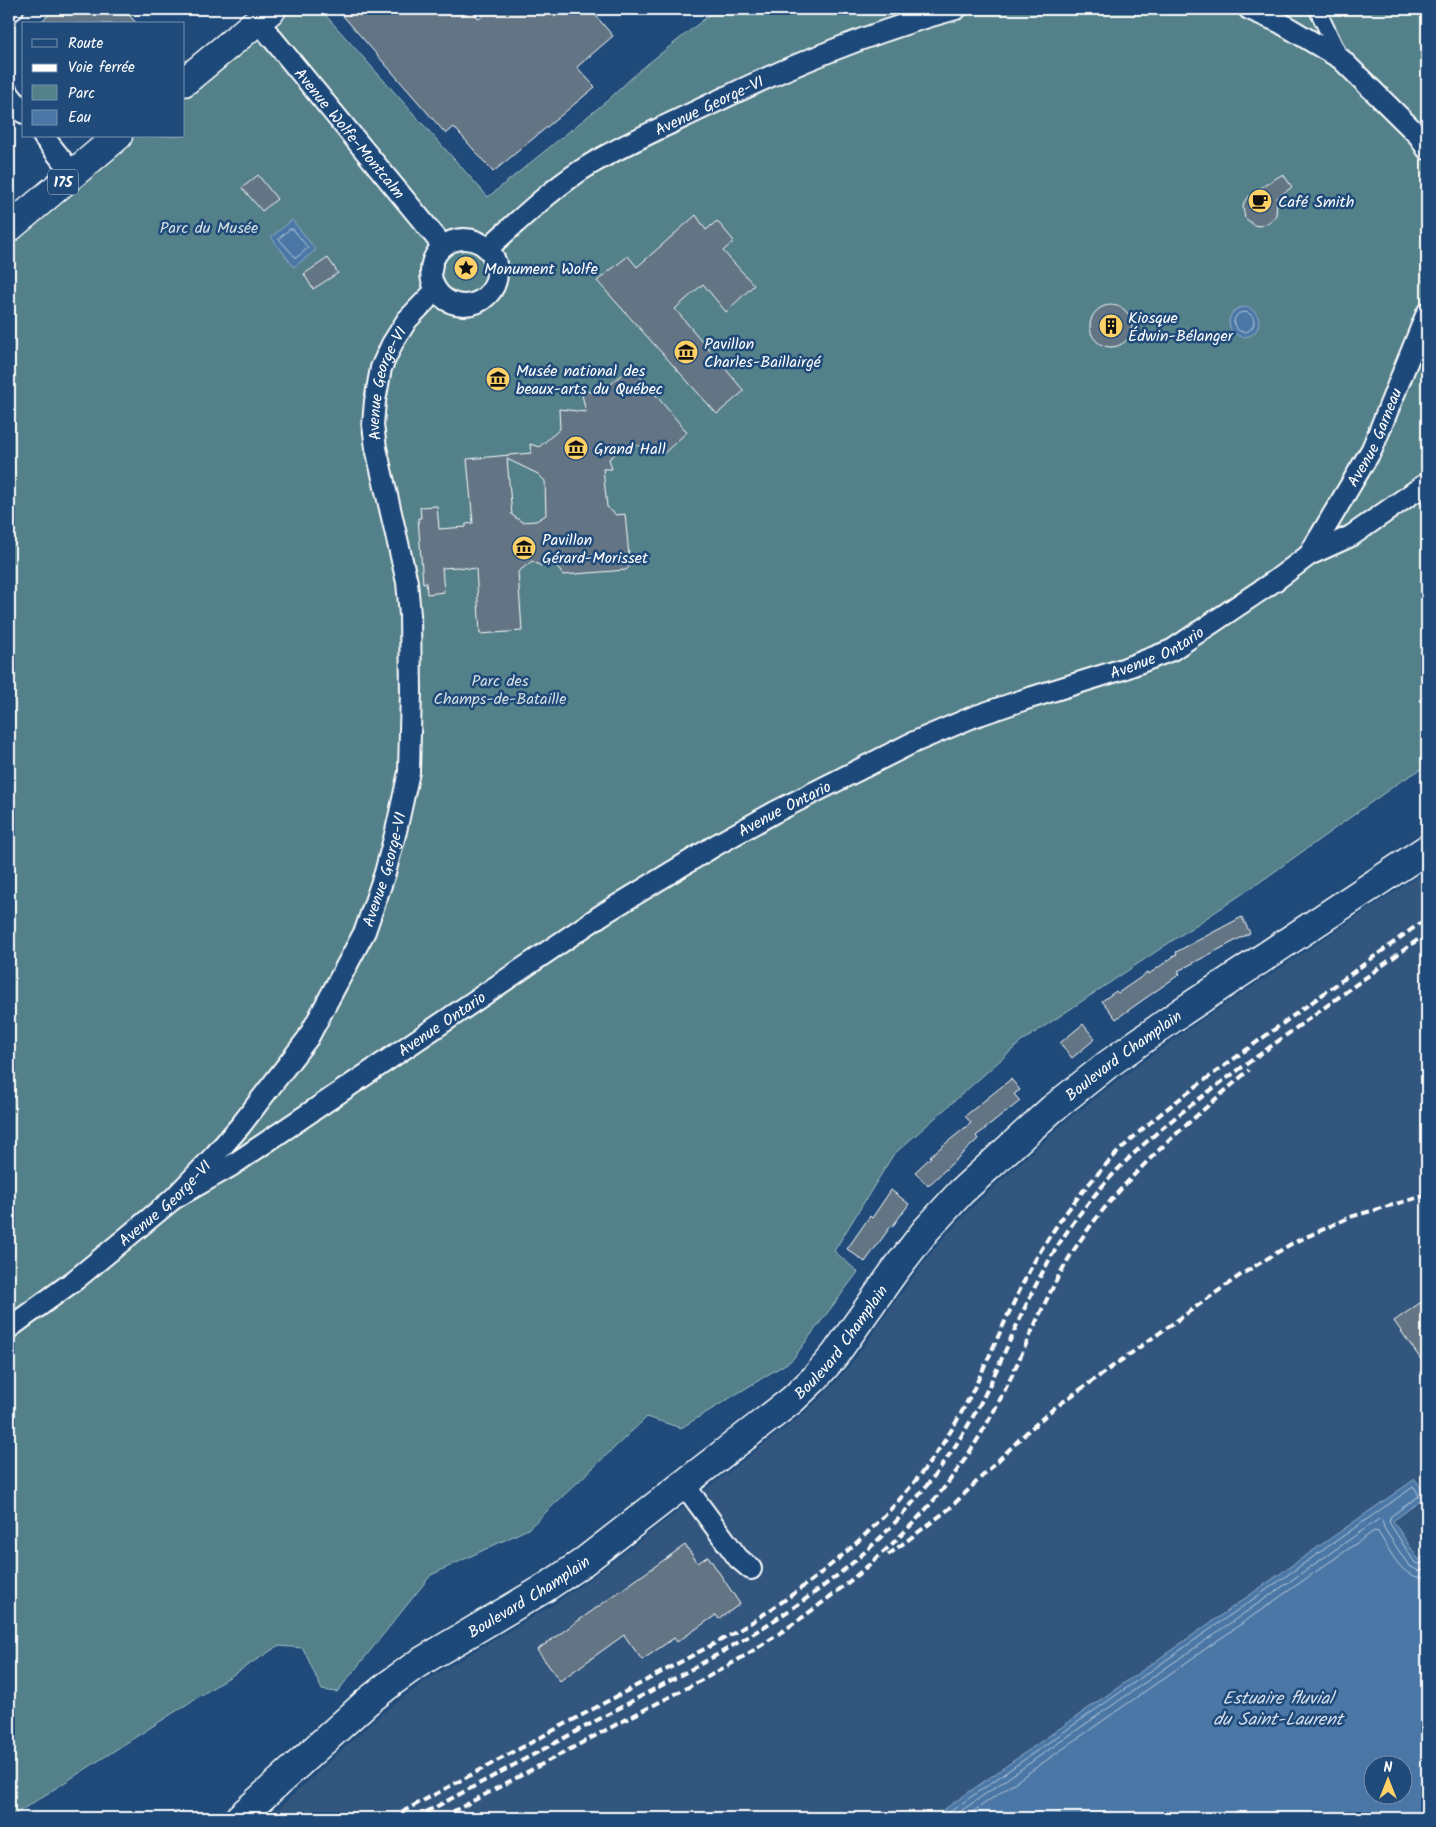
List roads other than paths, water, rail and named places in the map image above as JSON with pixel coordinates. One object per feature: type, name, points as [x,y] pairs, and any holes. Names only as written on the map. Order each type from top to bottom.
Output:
[{"type":"main road","points":[[185,81],[265,15]]},
{"type":"main road","name":"175","points":[[9,228],[116,138]]},
{"type":"main road","name":"Boulevard Champlain","points":[[239,1818],[368,1701],[392,1682],[416,1664],[545,1588],[582,1563],[792,1400],[815,1378],[846,1341],[893,1272],[926,1230],[961,1192],[1052,1109],[1107,1065],[1180,1013],[1427,849]]},
{"type":"street","points":[[9,12],[13,9]]},
{"type":"street","name":"Avenue George-VI","points":[[488,248],[566,181],[590,164],[764,78],[826,52],[907,22],[956,9]]},
{"type":"street","points":[[1249,9],[1279,22],[1341,59],[1424,142]]},
{"type":"street","points":[[1317,9],[1341,59]]},
{"type":"street","name":"Avenue Wolfe-Montcalm","points":[[265,15],[443,246]]},
{"type":"street","points":[[9,94],[22,110]]},
{"type":"street","points":[[45,138],[73,174]]},
{"type":"street","points":[[466,238],[478,241],[488,248],[496,260],[498,270],[494,286],[488,295],[473,304],[458,304],[446,299],[436,290],[431,275],[434,259],[443,246],[454,240],[466,238]]},
{"type":"street","name":"Avenue George-VI","points":[[9,1328],[75,1280],[173,1199],[214,1156],[241,1125],[308,1038],[365,931],[385,873],[409,772],[411,691],[410,615],[407,582],[403,557],[378,457],[373,425],[375,401],[382,368],[392,344],[407,320],[436,290]]},
{"type":"street","name":"Avenue Garneau","points":[[1308,555],[1372,449],[1427,313]]},
{"type":"street","name":"Avenue Ontario","points":[[173,1199],[262,1146],[603,914],[716,845],[775,812],[912,743],[973,717],[1123,669],[1172,650],[1276,580],[1308,555],[1351,536],[1427,483]]},
{"type":"street","points":[[241,1125],[262,1146]]},
{"type":"street","points":[[683,1483],[738,1558],[751,1569]]},
{"type":"water","points":[[292,220],[316,250],[294,267],[271,237]]},
{"type":"water","points":[[1244,307],[1255,311],[1259,322],[1255,333],[1244,337],[1233,333],[1229,322],[1233,311]]},
{"type":"water","name":"Estuaire fluvial du Saint-Laurent","points":[[1415,1479],[1427,1496],[1393,1521],[1419,1560],[1427,1554],[1427,1818],[932,1818]]},
{"type":"railway","points":[[391,1818],[736,1632],[799,1590],[858,1541],[886,1515],[934,1456],[966,1404],[1040,1252],[1086,1187],[1112,1158],[1129,1141],[1186,1094],[1427,918]]},
{"type":"railway","points":[[415,1818],[734,1645],[798,1604],[858,1558],[886,1532],[915,1500],[954,1448],[986,1392],[1046,1266],[1071,1226],[1112,1175],[1134,1153],[1182,1112],[1427,933]]},
{"type":"railway","points":[[441,1818],[741,1658],[818,1606],[892,1544],[934,1500],[974,1446],[1004,1391],[1061,1272],[1090,1226],[1110,1201],[1154,1155],[1249,1070]]},
{"type":"railway","points":[[888,1555],[949,1509],[1053,1409],[1242,1274],[1291,1244],[1350,1217],[1427,1195]]},
{"type":"place","name":"Café Smith","points":[[1260,201]]},
{"type":"place","name":"Monument Wolfe","points":[[466,268]]},
{"type":"place","name":"Kiosque Édwin-Bélanger","points":[[1111,326]]},
{"type":"place","name":"Pavillon Charles-Baillairgé","points":[[686,352]]},
{"type":"place","name":"Musée national des beaux-arts du Québec","points":[[498,379]]},
{"type":"place","name":"Grand Hall","points":[[576,448]]},
{"type":"place","name":"Pavillon Gérard-Morisset","points":[[524,548]]},
{"type":"park label","name":"Parc du Musée","points":[[209,227]]},
{"type":"park label","name":"Parc des Champs-de-Bataille","points":[[500,689]]}]
